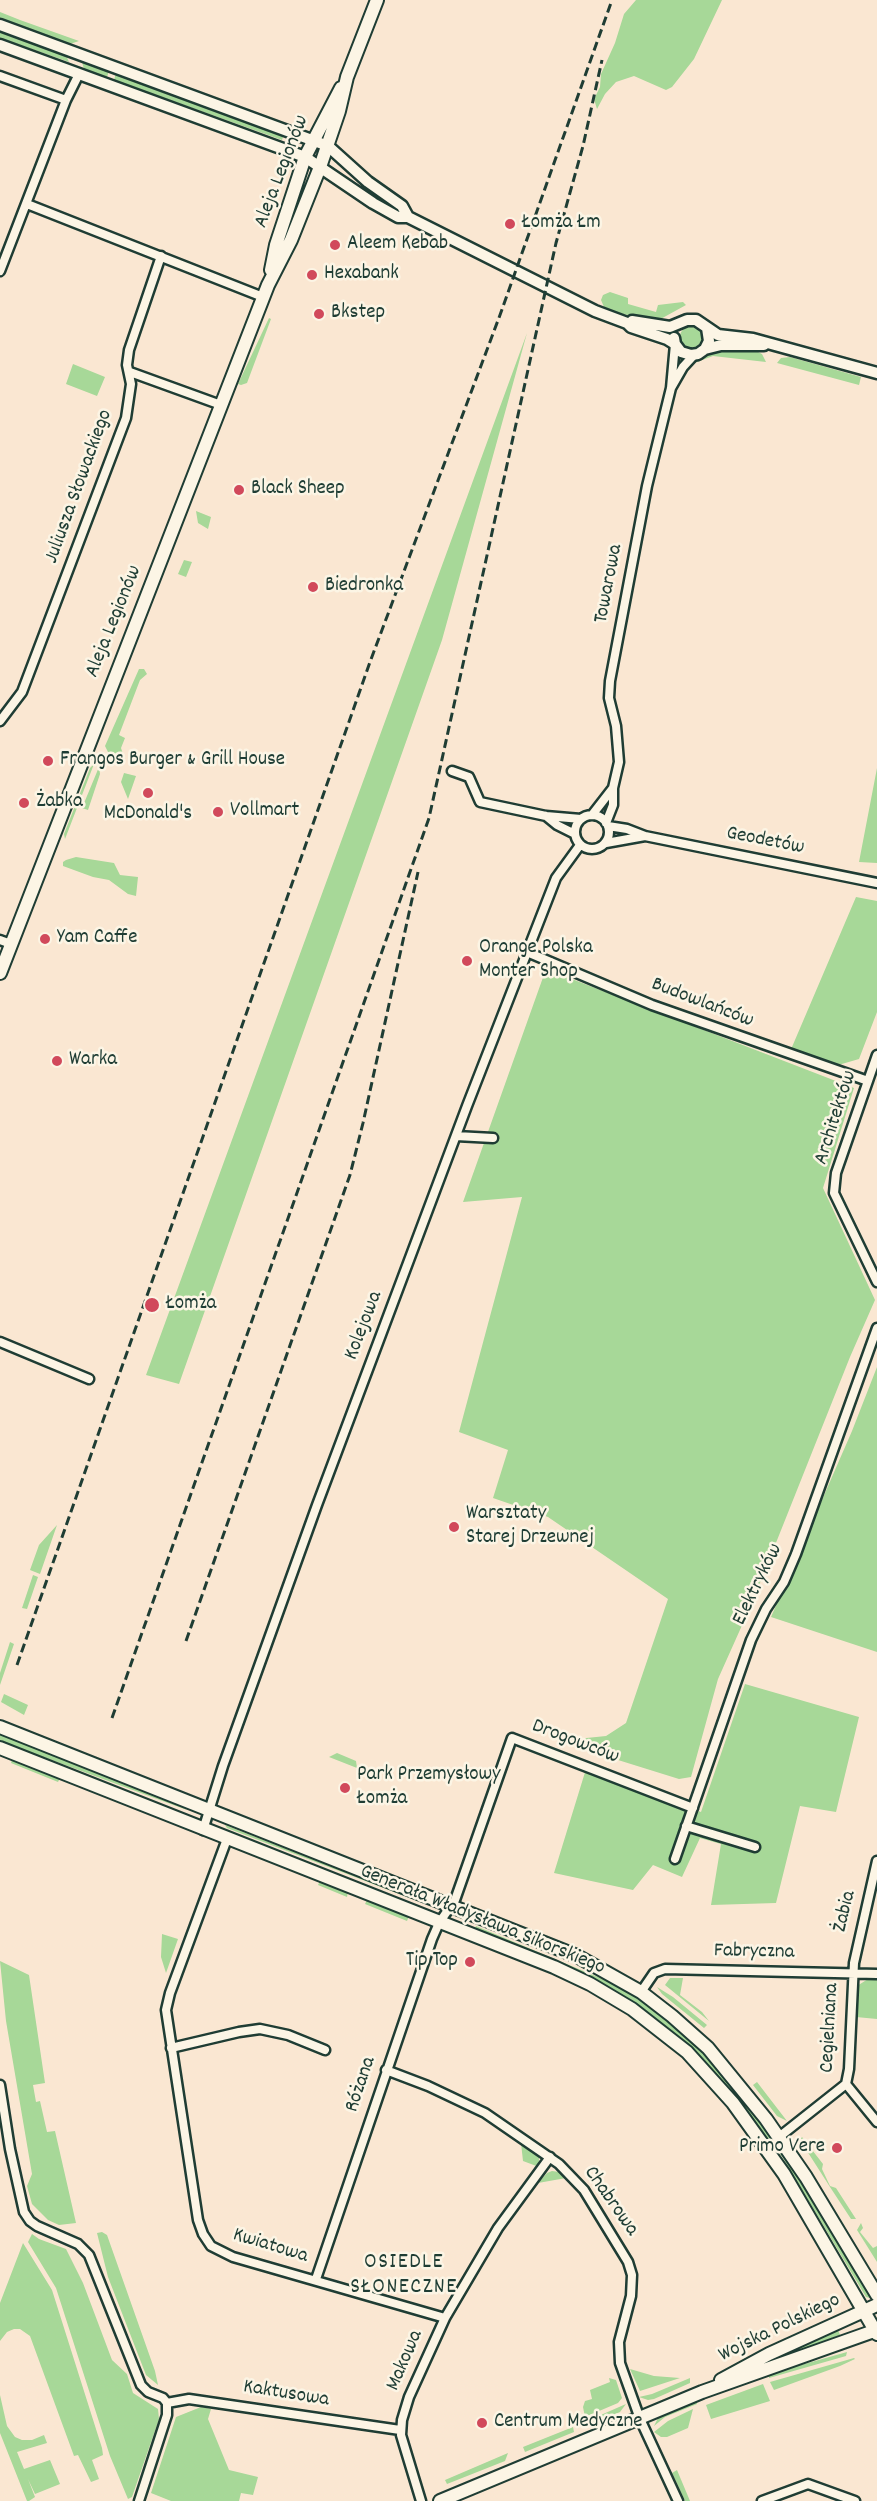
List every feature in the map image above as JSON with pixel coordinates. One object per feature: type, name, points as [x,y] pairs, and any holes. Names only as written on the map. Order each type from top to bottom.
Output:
[{"type":"main road","name":"Aleja Legionów","points":[[0,973],[6,942],[266,291],[291,240],[320,168],[347,76],[377,0]]},
{"type":"main road","name":"Aleja Legionów","points":[[266,291],[276,245],[305,157],[347,76]]},
{"type":"main road","name":"Generała Władysława Sikorskiego","points":[[0,1727],[577,1956],[641,1992],[708,2048],[779,2137],[806,2177],[877,2295]]},
{"type":"main road","name":"Generała Władysława Sikorskiego","points":[[0,1748],[546,1964],[590,1984],[632,2009],[678,2045],[718,2084],[759,2137],[784,2175],[876,2332]]},
{"type":"main road","name":"Wojska Polskiego","points":[[702,2392],[769,2354],[877,2305]]},
{"type":"main road","name":"Wojska Polskiego","points":[[440,2501],[702,2392],[876,2332]]},
{"type":"street","points":[[0,25],[328,146],[368,182],[402,206],[408,217]]},
{"type":"street","points":[[0,45],[305,157],[398,217],[408,217],[584,306],[627,323],[631,327],[658,335],[675,344],[685,354],[694,355],[705,349],[721,345],[768,344]]},
{"type":"street","points":[[0,271],[66,100],[79,74]]},
{"type":"street","points":[[0,76],[66,100]]},
{"type":"street","points":[[27,204],[161,256],[266,291]]},
{"type":"street","name":"Juliusza Słowackiego","points":[[0,721],[22,692],[126,418],[131,384],[127,365],[129,350],[161,256]]},
{"type":"street","points":[[627,323],[631,321],[670,327],[692,319],[700,321],[718,335],[753,339],[877,373]]},
{"type":"street","points":[[675,344],[674,333],[678,325]]},
{"type":"street","points":[[705,349],[710,337],[707,328]]},
{"type":"street","name":"Towarowa","points":[[607,824],[613,805],[613,788],[619,753],[609,698],[610,681],[645,497],[670,388],[675,344]]},
{"type":"street","name":"Towarowa","points":[[670,388],[683,367],[694,355]]},
{"type":"street","points":[[130,372],[221,405]]},
{"type":"street","points":[[452,771],[469,777],[480,801],[546,816],[582,819],[592,815],[613,788]]},
{"type":"street","points":[[592,815],[603,819],[607,824],[609,835],[606,843]]},
{"type":"street","points":[[546,816],[557,825],[575,834]]},
{"type":"street","points":[[582,819],[575,834],[580,844],[591,849],[606,843],[645,836]]},
{"type":"street","name":"Geodetów","points":[[607,824],[645,836],[877,883]]},
{"type":"street","name":"Kolejowa","points":[[203,1830],[223,1766],[317,1505],[456,1136],[560,871],[580,844]]},
{"type":"street","name":"Budowlańców","points":[[527,952],[652,1005],[868,1081]]},
{"type":"street","name":"Architektów","points":[[877,1055],[836,1173],[834,1193],[877,1282]]},
{"type":"street","points":[[456,1136],[493,1138]]},
{"type":"street","name":"Elektryków","points":[[675,1858],[751,1640],[766,1609],[784,1582],[796,1554],[877,1328]]},
{"type":"street","points":[[0,1342],[89,1379]]},
{"type":"street","name":"Drogowców","points":[[452,1907],[512,1738],[693,1808]]},
{"type":"street","points":[[686,1826],[755,1847]]},
{"type":"street","name":"Kwiatowa","points":[[227,1839],[167,2003],[166,2020],[198,2220],[207,2240],[218,2250],[233,2257],[445,2318]]},
{"type":"street","name":"Żabia","points":[[853,1973],[856,1945],[877,1861]]},
{"type":"street","name":"Różana","points":[[315,2279],[439,1923],[452,1907]]},
{"type":"street","name":"Fabryczna","points":[[641,1992],[654,1973],[665,1969],[877,1974]]},
{"type":"street","name":"Cegielniana","points":[[779,2137],[846,2084],[849,2069],[853,1973]]},
{"type":"street","points":[[171,2048],[260,2029],[288,2035],[325,2050]]},
{"type":"street","name":"Chabrowa","points":[[386,2070],[467,2104],[501,2123],[550,2157],[584,2190],[628,2262],[632,2276],[631,2296],[621,2336],[619,2357],[640,2419],[678,2501]]},
{"type":"street","name":"Cegielniana","points":[[846,2084],[877,2122]]},
{"type":"street","points":[[0,2085],[16,2180],[24,2212],[37,2226],[78,2244],[89,2255],[137,2378],[148,2392],[163,2398],[167,2403],[168,2415],[139,2501]]},
{"type":"street","name":"Makowa","points":[[421,2501],[400,2430],[409,2397],[445,2318],[498,2228],[550,2157]]},
{"type":"street","name":"Kaktusowa","points":[[167,2403],[189,2399],[400,2430]]},
{"type":"street","points":[[762,2501],[808,2484],[855,2501]]},
{"type":"green space","points":[[636,0],[722,0],[694,59],[672,87],[666,90],[634,76],[616,82],[605,94],[597,109],[594,99],[600,87],[601,74],[615,43],[624,14]]},
{"type":"green space","points":[[0,12],[79,41],[70,44],[0,19]]},
{"type":"green space","points":[[0,31],[66,55],[69,62],[0,38]]},
{"type":"green space","points":[[82,62],[109,71],[107,77],[84,69]]},
{"type":"green space","points":[[116,73],[284,134],[282,140],[114,80]]},
{"type":"green space","points":[[610,292],[628,298],[628,304],[656,312],[658,305],[683,302],[686,305],[657,321],[618,313],[604,307],[601,300],[603,295]]},
{"type":"green space","points":[[269,318],[271,319],[247,383],[238,384]]},
{"type":"green space","points":[[691,326],[699,329],[702,337],[699,345],[691,348],[683,345],[680,337],[683,329]]},
{"type":"green space","points":[[527,333],[442,640],[179,1384],[146,1375]]},
{"type":"green space","points":[[716,350],[756,351],[762,354],[766,362],[713,356],[689,365]]},
{"type":"green space","points":[[790,357],[861,377],[859,385],[777,363],[781,358]]},
{"type":"green space","points":[[73,364],[105,377],[97,396],[66,384]]},
{"type":"green space","points":[[196,511],[211,517],[208,529],[198,523]]},
{"type":"green space","points":[[184,560],[192,562],[186,577],[178,574]]},
{"type":"green space","points":[[139,669],[144,669],[147,674],[140,680],[119,735],[125,738],[121,748],[124,757],[118,760],[109,754],[105,746]]},
{"type":"green space","points":[[94,764],[65,839],[64,834],[90,768]]},
{"type":"green space","points":[[99,767],[100,774],[88,810],[82,808]]},
{"type":"green space","points":[[877,768],[877,863],[859,862]]},
{"type":"green space","points":[[124,773],[136,776],[128,799],[121,782]]},
{"type":"green space","points":[[76,857],[114,863],[120,875],[138,877],[136,896],[128,894],[109,880],[63,866],[63,862]]},
{"type":"green space","points":[[856,897],[877,901],[877,1012],[859,1059],[828,1068],[789,1054]]},
{"type":"green space","points":[[546,969],[854,1088],[823,1188],[875,1300],[752,1603],[718,1679],[691,1777],[679,1779],[557,1741],[606,1736],[626,1723],[668,1599],[548,1517],[493,1498],[508,1450],[459,1432],[522,1197],[463,1202]]},
{"type":"green space","points":[[877,1367],[877,1652],[771,1617],[852,1431]]},
{"type":"green space","points":[[57,1525],[40,1574],[30,1570],[39,1545]]},
{"type":"green space","points":[[33,1575],[38,1577],[27,1609],[22,1608]]},
{"type":"green space","points":[[10,1642],[14,1644],[0,1685],[0,1673]]},
{"type":"green space","points":[[745,1684],[859,1717],[836,1812],[800,1806],[776,1903],[711,1905],[721,1844],[700,1838],[682,1877],[653,1865],[633,1890],[554,1873],[586,1769],[701,1812]]},
{"type":"green space","points":[[4,1694],[28,1705],[24,1715],[1,1702]]},
{"type":"green space","points":[[0,1733],[184,1808],[187,1810],[0,1741]]},
{"type":"green space","points":[[337,1753],[356,1761],[357,1768],[329,1757]]},
{"type":"green space","points":[[12,1760],[60,1778],[58,1782],[11,1763]]},
{"type":"green space","points":[[225,1825],[428,1904],[428,1905],[227,1828]]},
{"type":"green space","points":[[320,1881],[348,1892],[347,1897],[318,1885]]},
{"type":"green space","points":[[367,1900],[409,1916],[407,1921],[365,1904]]},
{"type":"green space","points":[[476,1926],[605,1980],[641,2000],[689,2037],[725,2076],[794,2166],[870,2294],[870,2298],[866,2297],[783,2158],[734,2094],[695,2051],[656,2019],[605,1986],[545,1956],[475,1929]]},
{"type":"green space","points":[[162,1934],[178,1939],[166,1973],[161,1957]]},
{"type":"green space","points":[[0,1961],[29,1975],[45,2083],[33,2085],[36,2102],[40,2101],[47,2132],[55,2131],[76,2223],[59,2225],[48,2220],[32,2204],[27,2186],[32,2174],[6,2021]]},
{"type":"green space","points":[[670,1978],[683,1978],[680,1995],[702,2012],[709,2021],[665,1985]]},
{"type":"green space","points":[[868,1979],[877,1979],[877,2019],[856,2017],[857,1986]]},
{"type":"green space","points":[[657,1987],[707,2025],[704,2028],[662,1994]]},
{"type":"green space","points":[[757,2082],[787,2121],[777,2116],[753,2085]]},
{"type":"green space","points":[[802,2137],[823,2164],[822,2169],[830,2186],[836,2188],[856,2219],[851,2219],[800,2140]]},
{"type":"green space","points":[[521,2143],[537,2154],[539,2167],[523,2161]]},
{"type":"green space","points":[[559,2172],[566,2178],[538,2183],[547,2173]]},
{"type":"green space","points":[[861,2223],[863,2228],[860,2232],[873,2248],[877,2246],[877,2262],[857,2230]]},
{"type":"green space","points":[[102,2232],[107,2235],[158,2385],[146,2375],[108,2277],[97,2233]]},
{"type":"green space","points":[[32,2234],[66,2249],[83,2283],[112,2360],[127,2374],[133,2393],[158,2409],[159,2419],[132,2497],[128,2499],[110,2456],[56,2288],[28,2242]]},
{"type":"green space","points":[[23,2243],[52,2290],[102,2448],[103,2455],[92,2460],[99,2479],[91,2482],[78,2455],[74,2456],[30,2336],[20,2329],[14,2329],[7,2332],[0,2341],[0,2303]]},
{"type":"green space","points":[[837,2327],[840,2335],[773,2360],[773,2358]]},
{"type":"green space","points":[[847,2352],[846,2356],[769,2378],[769,2374]]},
{"type":"green space","points":[[854,2358],[840,2366],[774,2390],[770,2382]]},
{"type":"green space","points":[[630,2369],[654,2376],[680,2378],[640,2391]]},
{"type":"green space","points":[[609,2378],[616,2380],[622,2398],[618,2403],[585,2417],[583,2407],[585,2401],[592,2399],[590,2390],[610,2382]]},
{"type":"green space","points":[[690,2378],[690,2383],[654,2399],[639,2397],[652,2394]]},
{"type":"green space","points":[[763,2384],[770,2401],[711,2419],[706,2405]]},
{"type":"green space","points":[[0,2395],[7,2426],[15,2437],[32,2440],[44,2435],[47,2443],[17,2452],[24,2469],[50,2460],[60,2484],[35,2494],[28,2479],[35,2497],[29,2501],[27,2501],[0,2433]]},
{"type":"green space","points":[[696,2400],[697,2404],[665,2417],[654,2426],[659,2416]]},
{"type":"green space","points":[[626,2404],[620,2412],[589,2425],[587,2421]]},
{"type":"green space","points":[[201,2407],[211,2409],[208,2419],[229,2470],[258,2477],[253,2495],[241,2493],[239,2501],[171,2501],[151,2493],[176,2417]]},
{"type":"green space","points":[[693,2409],[688,2428],[667,2437],[661,2437],[654,2432],[668,2421]]},
{"type":"green space","points":[[573,2427],[574,2432],[525,2452],[523,2447]]},
{"type":"green space","points":[[508,2453],[505,2461],[447,2484],[445,2480]]},
{"type":"green space","points":[[677,2470],[690,2501],[685,2501],[672,2473]]},
{"type":"railway","points":[[17,1665],[370,662],[500,315],[612,0]]},
{"type":"railway","points":[[112,1718],[429,818],[556,243],[583,146],[602,60]]},
{"type":"railway","points":[[186,1641],[350,1175],[418,872]]},
{"type":"place","name":"Łomża Łm","points":[[510,224]]},
{"type":"place","name":"Aleem Kebab","points":[[335,245]]},
{"type":"place","name":"Hexabank","points":[[312,275]]},
{"type":"place","name":"Bkstep","points":[[319,314]]},
{"type":"place","name":"Black Sheep","points":[[239,490]]},
{"type":"place","name":"Biedronka","points":[[313,587]]},
{"type":"place","name":"Frangos Burger & Grill House","points":[[48,761]]},
{"type":"place","name":"McDonald's","points":[[148,793]]},
{"type":"place","name":"Żabka","points":[[24,803]]},
{"type":"place","name":"Vollmart","points":[[218,812]]},
{"type":"place","name":"Yam Caffe","points":[[45,939]]},
{"type":"place","name":"Orange Polska Monter Shop","points":[[467,961]]},
{"type":"place","name":"Warka","points":[[57,1061]]},
{"type":"place","name":"Łomża","points":[[152,1305]]},
{"type":"place","name":"Warsztaty Starej Drzewnej","points":[[454,1527]]},
{"type":"place","name":"Park Przemysłowy Łomża","points":[[345,1788]]},
{"type":"place","name":"Tip Top","points":[[470,1962]]},
{"type":"place","name":"Primo Vere","points":[[837,2148]]},
{"type":"place","name":"Centrum Medyczne","points":[[482,2423]]},
{"type":"district","name":"OSIEDLE SŁONECZNE","points":[[404,2276]]}]
